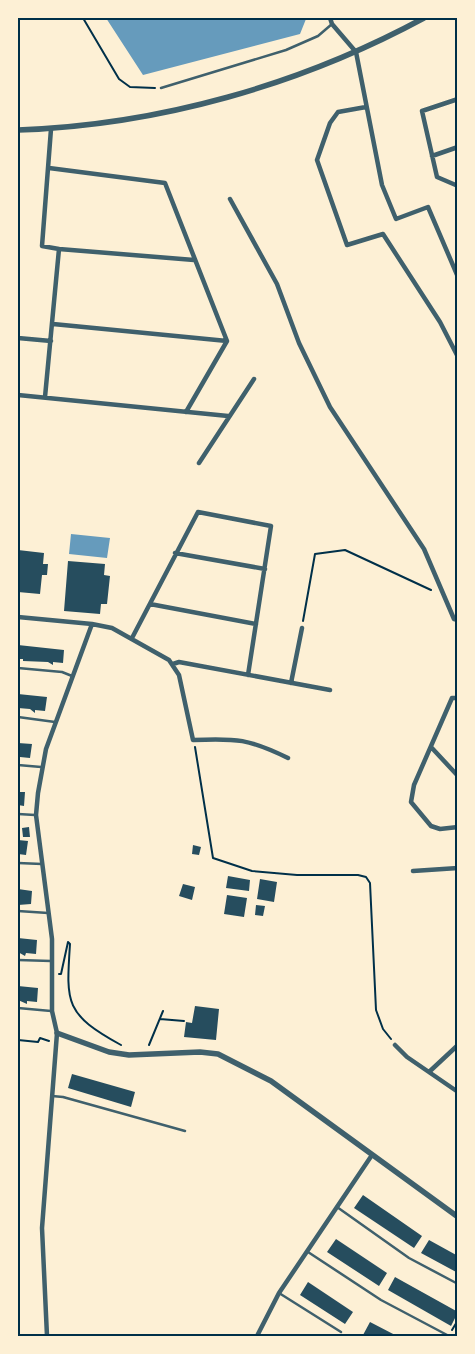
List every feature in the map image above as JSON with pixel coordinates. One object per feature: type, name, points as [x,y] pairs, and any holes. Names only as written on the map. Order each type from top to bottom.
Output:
[{"type":"street","points":[[330,18],[332,24],[356,52],[382,185],[396,218],[428,207],[458,277]]},
{"type":"street","points":[[18,130],[51,128],[147,116],[260,87],[367,46],[424,18]]},
{"type":"street","points":[[458,98],[422,111],[437,177],[458,186]]},
{"type":"street","points":[[366,107],[338,112],[330,123],[317,160],[340,227],[347,245],[383,234],[440,322],[458,358]]},
{"type":"street","points":[[51,128],[42,246],[194,260]]},
{"type":"street","points":[[432,156],[458,147]]},
{"type":"street","points":[[49,168],[165,182],[227,341]]},
{"type":"street","points":[[230,199],[277,284],[300,343],[330,407],[420,543],[454,618],[458,620]]},
{"type":"street","points":[[45,397],[59,248]]},
{"type":"street","points":[[53,324],[227,341]]},
{"type":"street","points":[[18,338],[51,342]]},
{"type":"street","points":[[186,412],[227,341]]},
{"type":"street","points":[[198,463],[254,379]]},
{"type":"street","points":[[18,395],[228,416]]},
{"type":"street","points":[[132,638],[198,512],[271,526],[248,675]]},
{"type":"street","points":[[175,553],[265,569]]},
{"type":"street","points":[[150,604],[256,624]]},
{"type":"street","points":[[18,617],[92,624],[112,628],[132,638],[173,664],[183,691],[193,740],[243,740],[261,745],[288,758]]},
{"type":"street","points":[[47,1336],[42,1228],[57,1033],[52,1011],[50,912],[36,815],[41,767],[55,722],[92,624]]},
{"type":"street","points":[[291,682],[302,628]]},
{"type":"street","points":[[173,664],[179,662],[330,690]]},
{"type":"street","points":[[458,698],[452,698],[414,784],[411,802],[431,826],[440,828],[458,827]]},
{"type":"street","points":[[431,746],[458,776]]},
{"type":"street","points":[[414,871],[458,868]]},
{"type":"street","points":[[57,1033],[109,1052],[129,1055],[200,1052],[218,1054],[271,1081],[458,1217]]},
{"type":"street","points":[[396,1045],[407,1057],[458,1092]]},
{"type":"street","points":[[429,1072],[458,1045]]},
{"type":"street","points":[[257,1336],[279,1293],[372,1155]]},
{"type":"lane","points":[[161,88],[286,50],[318,36],[332,24]]},
{"type":"lane","points":[[18,668],[62,672],[72,676]]},
{"type":"lane","points":[[18,716],[55,722]]},
{"type":"lane","points":[[18,765],[41,767]]},
{"type":"lane","points":[[18,814],[36,815]]},
{"type":"lane","points":[[18,863],[43,864]]},
{"type":"lane","points":[[18,911],[50,912]]},
{"type":"lane","points":[[18,960],[52,961]]},
{"type":"lane","points":[[18,1008],[52,1011]]},
{"type":"lane","points":[[52,1096],[63,1097],[185,1131]]},
{"type":"lane","points":[[336,1207],[409,1258],[458,1284]]},
{"type":"lane","points":[[307,1251],[381,1300],[449,1336]]},
{"type":"lane","points":[[279,1293],[341,1332]]},
{"type":"path","points":[[83,18],[120,79],[130,87],[161,88]]},
{"type":"path","points":[[302,628],[315,554],[345,550],[431,590]]},
{"type":"path","points":[[193,740],[213,858],[252,871],[297,875],[358,875],[366,877],[370,883],[376,1010],[383,1029],[396,1045]]},
{"type":"path","points":[[52,974],[61,974],[68,942],[70,944],[68,989],[70,1003],[77,1014],[88,1023],[120,1045],[128,1046]]},
{"type":"path","points":[[142,1046],[149,1045],[163,1010]]},
{"type":"path","points":[[160,1019],[184,1021]]},
{"type":"path","points":[[18,1040],[38,1042],[40,1038],[49,1040]]},
{"type":"path","points":[[449,1336],[458,1320]]},
{"type":"water","points":[[106,18],[306,19],[300,34],[143,75]]},
{"type":"water","points":[[71,534],[110,538],[107,558],[69,554]]},
{"type":"building","points":[[18,550],[44,553],[43,564],[48,564],[47,575],[42,575],[40,594],[18,592]]},
{"type":"building","points":[[68,561],[105,564],[104,575],[110,576],[107,604],[101,604],[100,614],[64,611]]},
{"type":"building","points":[[18,645],[64,650],[63,663],[53,662],[53,665],[48,662],[18,659]]},
{"type":"building","points":[[18,694],[47,697],[45,711],[35,710],[35,713],[30,709],[18,708]]},
{"type":"building","points":[[18,743],[32,744],[30,758],[20,757],[20,760],[18,759]]},
{"type":"building","points":[[18,792],[25,792],[24,806],[18,805]]},
{"type":"building","points":[[29,827],[30,837],[23,837],[22,828]]},
{"type":"building","points":[[18,840],[28,841],[26,855],[18,854]]},
{"type":"building","points":[[193,845],[201,847],[199,855],[192,854]]},
{"type":"building","points":[[228,876],[250,880],[249,891],[226,888]]},
{"type":"building","points":[[260,879],[277,882],[274,902],[257,899]]},
{"type":"building","points":[[183,884],[195,887],[192,900],[179,896]]},
{"type":"building","points":[[18,889],[32,891],[31,904],[18,905]]},
{"type":"building","points":[[227,895],[247,898],[244,917],[224,914]]},
{"type":"building","points":[[256,905],[265,906],[263,916],[255,915]]},
{"type":"building","points":[[18,938],[37,940],[36,954],[26,953],[25,956],[18,952]]},
{"type":"building","points":[[18,986],[38,988],[37,1002],[27,1001],[27,1004],[18,1000]]},
{"type":"building","points":[[195,1006],[219,1009],[216,1040],[184,1037],[186,1022],[192,1023]]},
{"type":"building","points":[[72,1074],[135,1092],[131,1107],[68,1088]]},
{"type":"building","points":[[363,1195],[422,1236],[414,1248],[354,1208]]},
{"type":"building","points":[[336,1239],[387,1273],[379,1286],[327,1252]]},
{"type":"building","points":[[429,1240],[458,1256],[458,1273],[421,1253]]},
{"type":"building","points":[[395,1277],[458,1312],[451,1326],[388,1290]]},
{"type":"building","points":[[308,1282],[353,1312],[345,1324],[300,1295]]},
{"type":"building","points":[[370,1322],[397,1336],[363,1335]]}]
